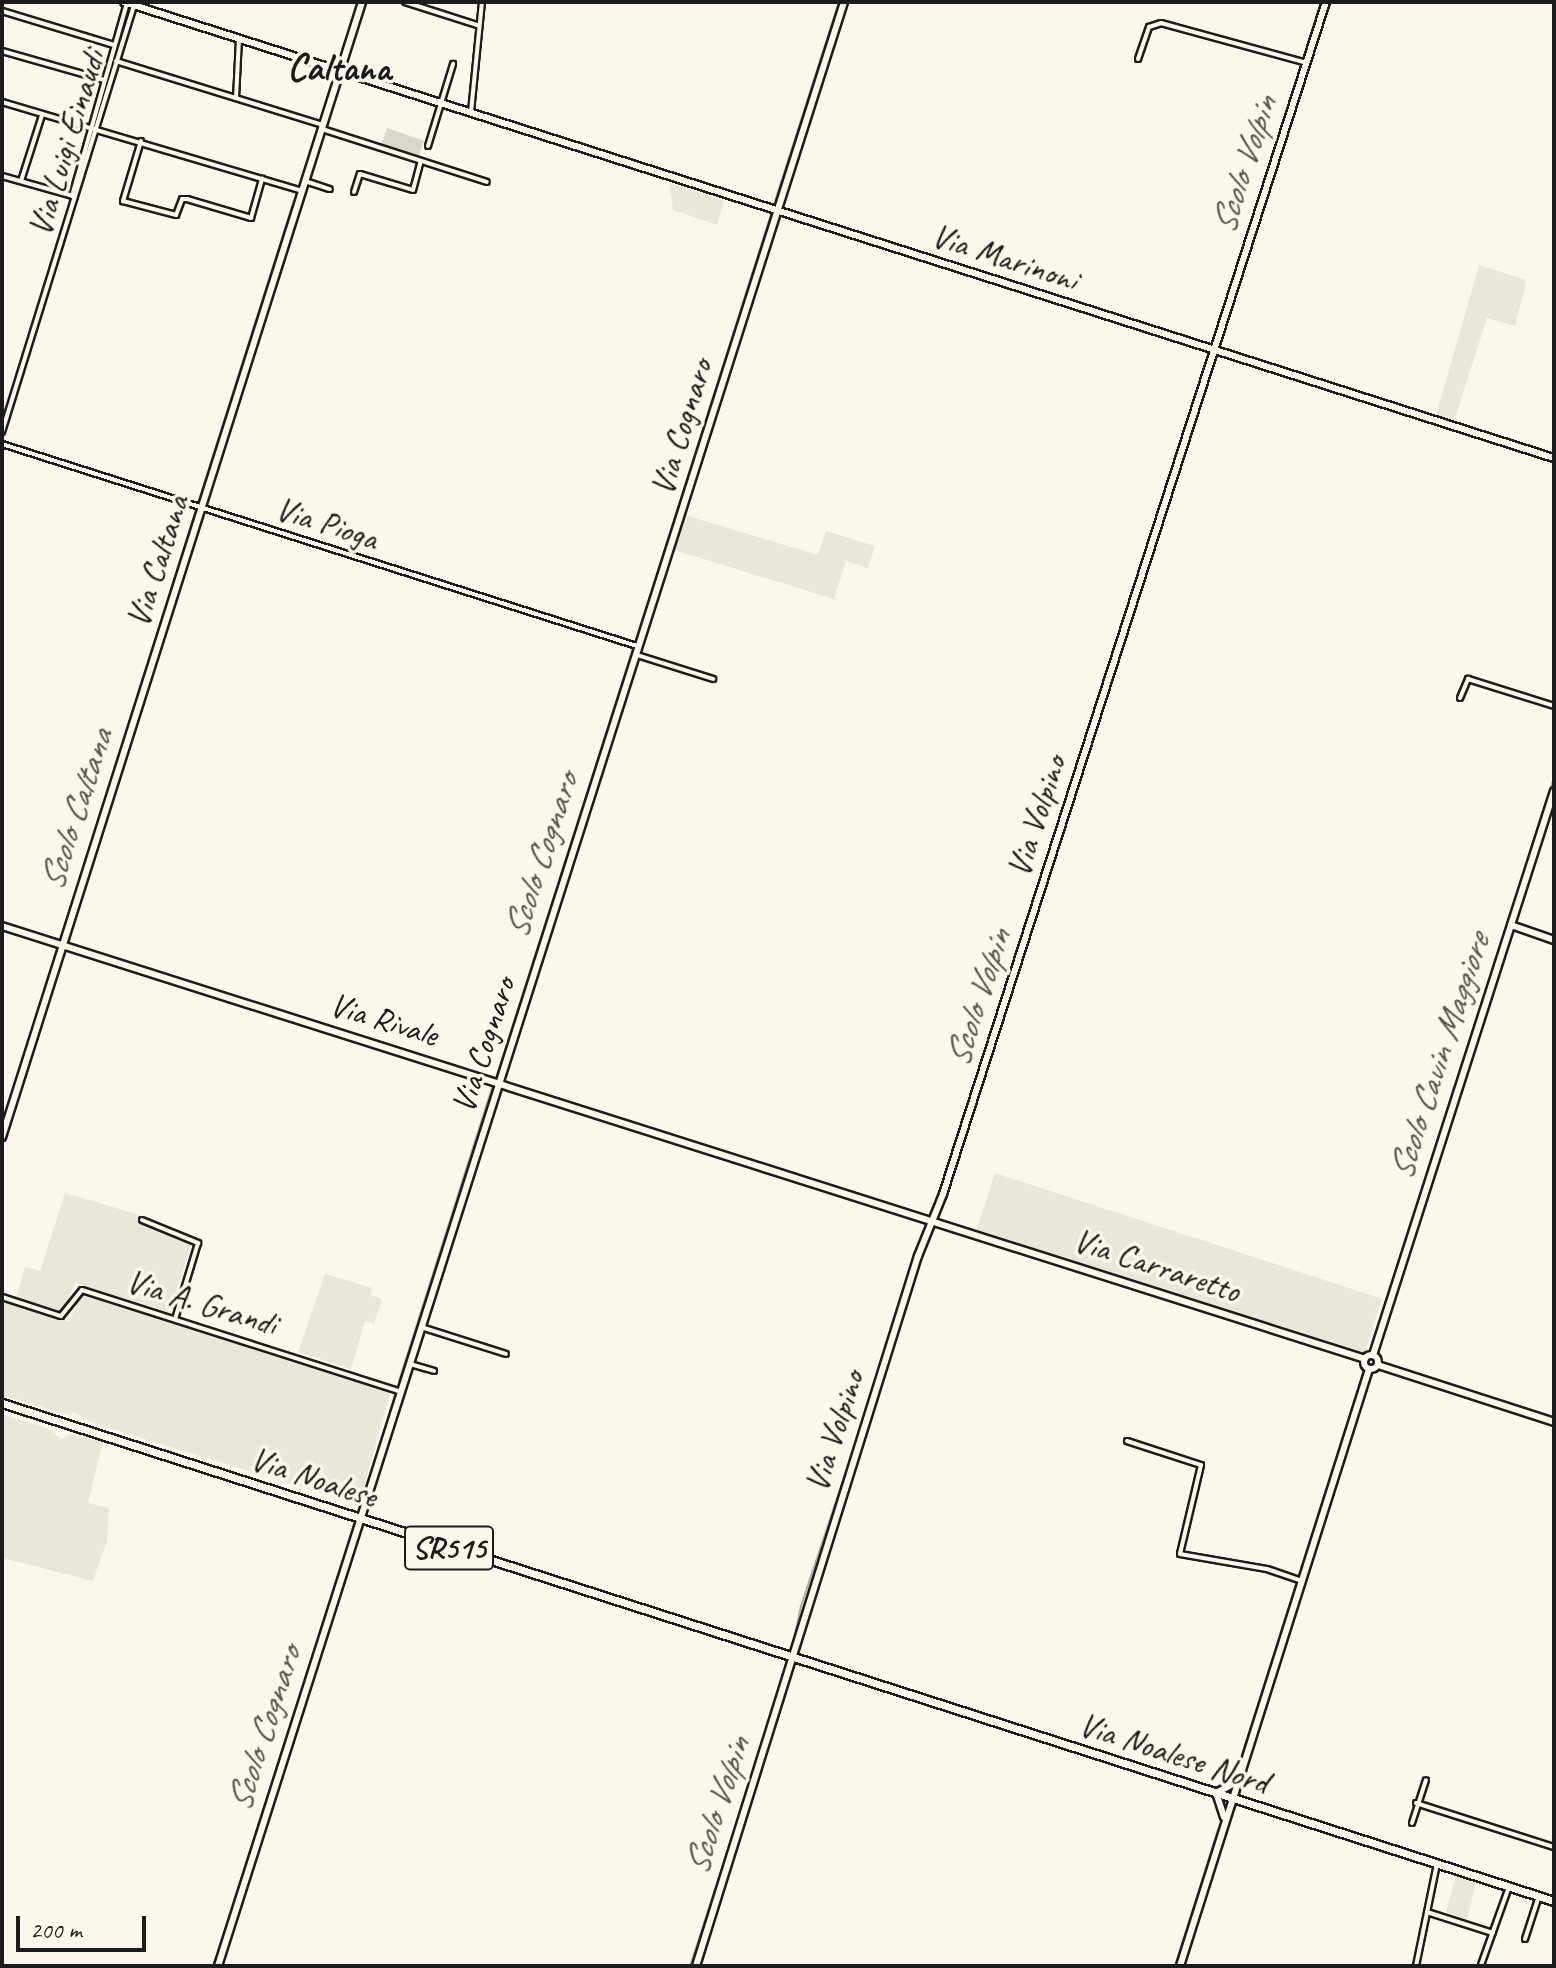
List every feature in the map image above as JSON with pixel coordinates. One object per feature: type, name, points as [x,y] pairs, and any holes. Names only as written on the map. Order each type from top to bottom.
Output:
[{"type":"main road","name":"Via Noalese","points":[[2,1403],[794,1658]]},
{"type":"main road","name":"Via Noalese Nord","points":[[794,1658],[1554,1901]]},
{"type":"street","name":"Via Caltana","points":[[2,1137],[59,945],[362,2]]},
{"type":"street","points":[[405,2],[477,25]]},
{"type":"street","points":[[429,9],[431,2]]},
{"type":"street","points":[[471,112],[477,25],[482,2]]},
{"type":"street","name":"Via Cognaro","points":[[218,1966],[844,2]]},
{"type":"street","name":"Via Volpino","points":[[696,1966],[930,1220],[1216,349],[1304,62],[1326,2]]},
{"type":"street","name":"Via Marinoni","points":[[128,4],[1554,458]]},
{"type":"street","name":"Via Luigi Einaudi","points":[[2,432],[74,196],[128,4]]},
{"type":"street","points":[[2,11],[118,46]]},
{"type":"street","points":[[1138,59],[1149,27],[1161,23],[1304,62]]},
{"type":"street","points":[[236,98],[239,39]]},
{"type":"street","name":"Via Luigi Einaudi","points":[[107,82],[116,61],[118,46]]},
{"type":"street","points":[[2,51],[107,82]]},
{"type":"street","points":[[116,61],[487,182]]},
{"type":"street","points":[[428,146],[453,64]]},
{"type":"street","points":[[2,102],[302,191]]},
{"type":"street","points":[[21,181],[42,114]]},
{"type":"street","points":[[141,141],[123,201],[176,215],[182,199],[187,199],[251,218],[262,179]]},
{"type":"street","points":[[354,192],[360,174],[413,190],[421,161]]},
{"type":"street","points":[[2,176],[74,196]]},
{"type":"street","points":[[305,181],[330,189]]},
{"type":"street","name":"Via Pioga","points":[[2,444],[636,650],[713,679]]},
{"type":"street","points":[[1460,698],[1468,679],[1554,706]]},
{"type":"street","points":[[1378,1365],[1373,1355],[1554,791]]},
{"type":"street","points":[[1511,925],[1554,940]]},
{"type":"street","name":"Via Rivale","points":[[2,926],[930,1220]]},
{"type":"street","points":[[142,1220],[198,1243],[175,1319]]},
{"type":"street","name":"Via Carraretto","points":[[930,1220],[1365,1359]]},
{"type":"street","name":"Via A. Grandi","points":[[2,1297],[61,1316],[82,1290],[401,1392]]},
{"type":"street","points":[[421,1327],[506,1354]]},
{"type":"street","points":[[1180,1966],[1298,1580],[1369,1369],[1365,1359],[1373,1355]]},
{"type":"street","points":[[410,1364],[434,1371]]},
{"type":"street","points":[[1369,1369],[1378,1365],[1554,1422]]},
{"type":"street","points":[[1127,1441],[1201,1465],[1180,1554],[1298,1580]]},
{"type":"street","points":[[1224,1821],[1224,1806],[1216,1793],[1232,1788],[1239,1779]]},
{"type":"street","points":[[1412,1823],[1426,1780]]},
{"type":"street","points":[[1224,1806],[1232,1798],[1232,1788]]},
{"type":"street","points":[[1416,1803],[1554,1847]]},
{"type":"street","points":[[1416,1966],[1437,1864]]},
{"type":"street","points":[[1481,1965],[1509,1887]]},
{"type":"street","points":[[1525,1939],[1539,1896]]},
{"type":"street","points":[[1427,1912],[1493,1933]]},
{"type":"shaded area","points":[[387,128],[424,141],[418,158],[381,145]]},
{"type":"shaded area","points":[[669,183],[724,201],[717,225],[673,210]]},
{"type":"shaded area","points":[[1479,265],[1526,280],[1525,288],[1515,326],[1487,318],[1454,421],[1436,415]]},
{"type":"shaded area","points":[[685,515],[818,555],[826,531],[875,546],[868,568],[846,561],[834,599],[674,550]]},
{"type":"shaded area","points":[[995,1173],[1382,1299],[1363,1358],[976,1232]]},
{"type":"shaded area","points":[[65,1193],[140,1215],[138,1223],[193,1240],[169,1312],[75,1283],[63,1312],[16,1299],[25,1267],[40,1271]]},
{"type":"shaded area","points":[[325,1274],[372,1288],[370,1295],[382,1299],[374,1324],[365,1321],[351,1369],[298,1352]]},
{"type":"shaded area","points":[[81,1294],[390,1393],[359,1505],[92,1423],[73,1412],[71,1416],[2,1395],[2,1300],[69,1322]]},
{"type":"shaded area","points":[[2,1414],[52,1430],[61,1440],[70,1434],[103,1442],[88,1503],[109,1508],[107,1541],[93,1581],[2,1558]]},
{"type":"shaded area","points":[[1456,1876],[1476,1883],[1467,1920],[1446,1912]]},
{"type":"waterway","name":"Scolo Cognaro","points":[[775,201],[839,2]]},
{"type":"waterway","name":"Scolo Volpin","points":[[1213,342],[1321,2]]},
{"type":"waterway","name":"Scolo Caltana","points":[[198,503],[293,203]]},
{"type":"waterway","name":"Scolo Cognaro","points":[[635,643],[771,214]]},
{"type":"waterway","name":"Scolo Volpin","points":[[944,1181],[1209,356]]},
{"type":"waterway","name":"Scolo Caltana","points":[[60,941],[196,509]]},
{"type":"waterway","name":"Scolo Cognaro","points":[[496,1078],[633,649]]},
{"type":"waterway","name":"Scolo Cavin Maggiore","points":[[1370,1350],[1554,778]]},
{"type":"waterway","name":"Scolo Caltana","points":[[2,1125],[58,947]]},
{"type":"waterway","name":"Scolo Cognaro","points":[[399,1381],[493,1085]]},
{"type":"waterway","name":"Scolo Volpin","points":[[791,1653],[801,1606],[932,1214]]},
{"type":"waterway","name":"Scolo Cavin Maggiore","points":[[1234,1780],[1363,1373]]},
{"type":"waterway","name":"Scolo Cognaro","points":[[360,1506],[395,1396]]},
{"type":"waterway","name":"Scolo Cognaro","points":[[218,1951],[355,1522]]},
{"type":"waterway","name":"Scolo Volpin","points":[[690,1966],[748,1789]]},
{"type":"waterway","name":"Scolo Cavin Maggiore","points":[[1175,1966],[1218,1830]]},
{"type":"waterway","name":"Scolo Cognaro","points":[[213,1966],[216,1956]]},
{"type":"district","name":"Caltana","points":[[339,68]]}]
